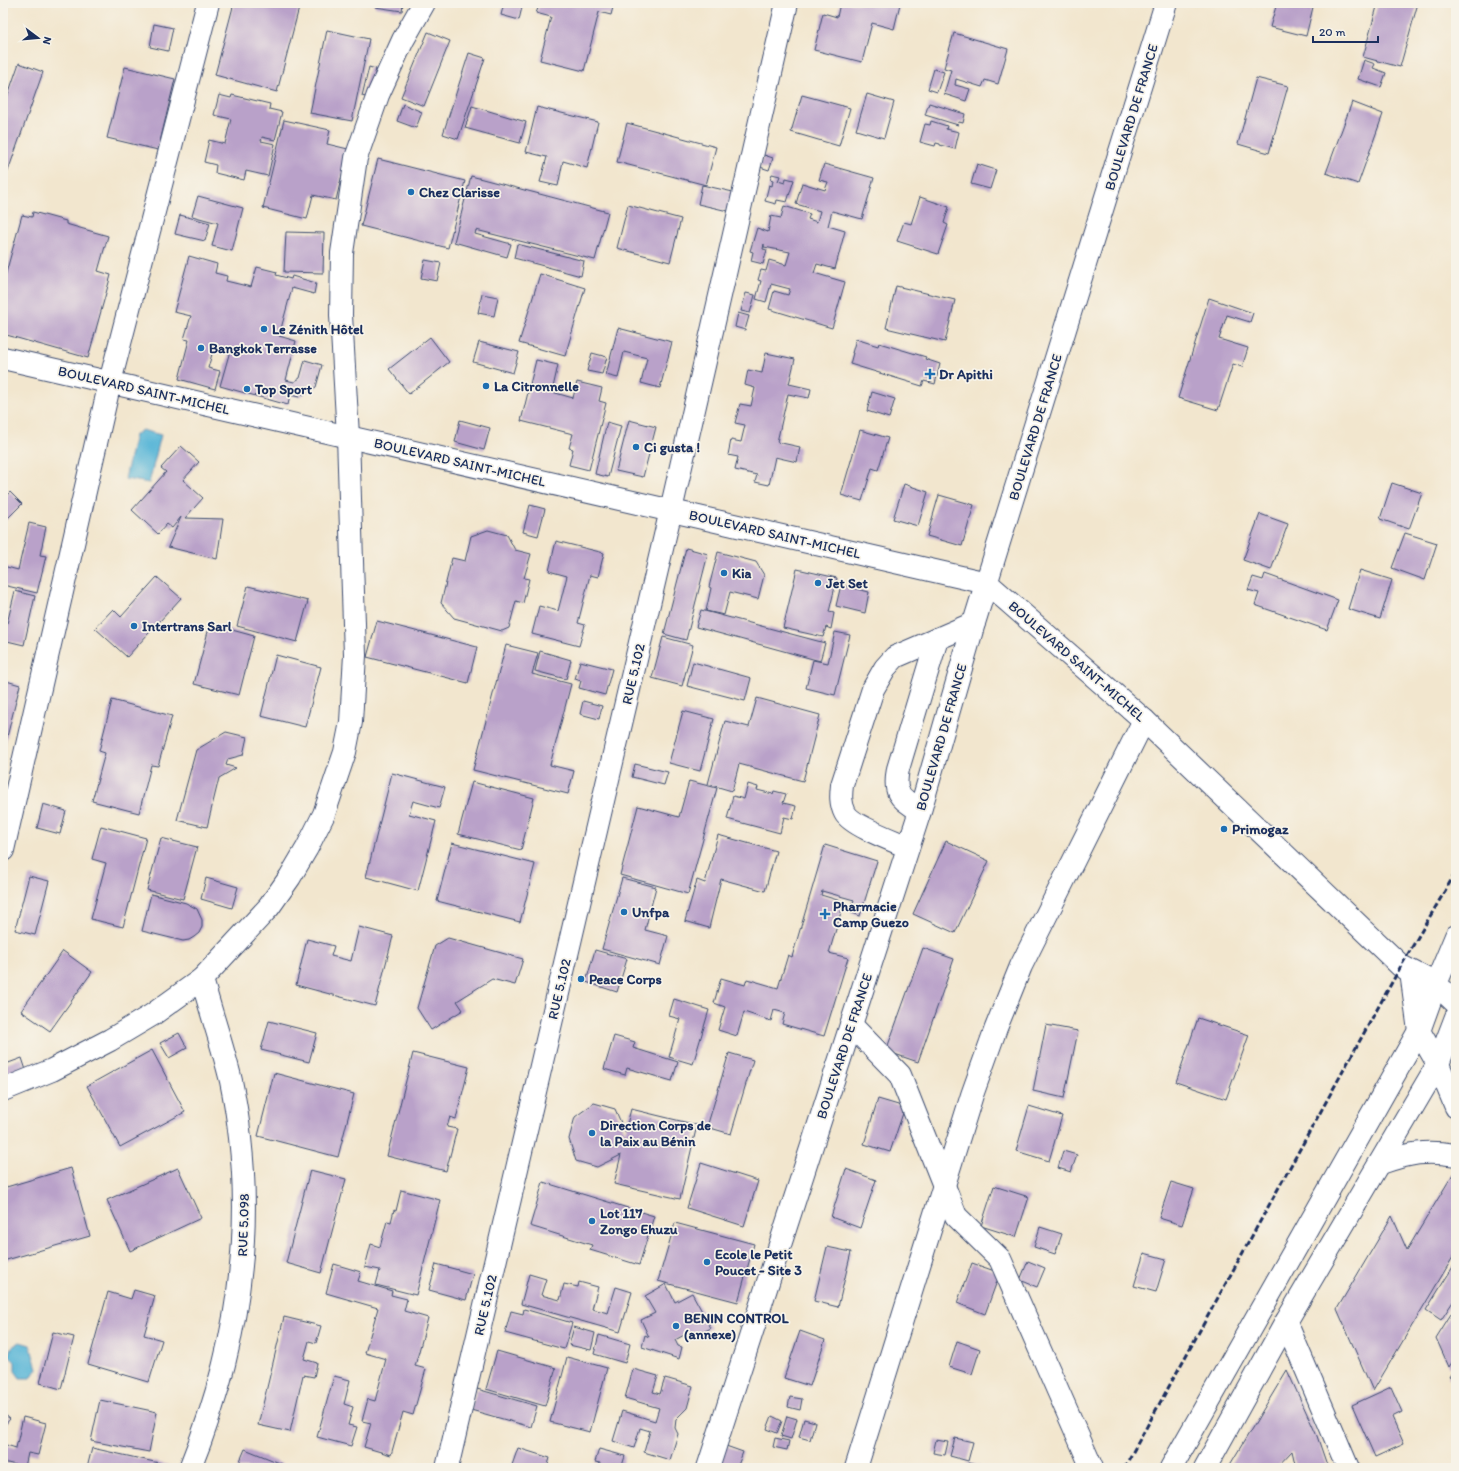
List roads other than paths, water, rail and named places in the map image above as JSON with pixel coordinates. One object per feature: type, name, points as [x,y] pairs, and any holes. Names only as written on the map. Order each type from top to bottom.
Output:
[{"type":"street","points":[[3,850],[110,382],[208,3]]},
{"type":"street","points":[[3,1090],[52,1070],[110,1040],[152,1015],[202,979],[269,907],[290,877],[324,814],[345,752],[350,722],[355,655],[348,436],[341,315],[342,253],[356,158],[378,96],[403,40],[424,3]]},
{"type":"street","name":"RUE 5.102","points":[[447,1468],[671,510],[787,3]]},
{"type":"street","name":"BOULEVARD DE FRANCE","points":[[708,1468],[920,812],[974,623],[1166,3]]},
{"type":"street","name":"BOULEVARD SAINT-MICHEL","points":[[3,358],[987,583],[1144,720],[1401,966],[1436,984],[1456,1003]]},
{"type":"street","points":[[908,847],[854,822],[845,814],[841,800],[842,785],[873,689],[884,668],[895,657],[974,623]]},
{"type":"street","points":[[920,812],[901,798],[896,782],[898,769],[937,639]]},
{"type":"street","points":[[856,1468],[972,1095],[996,1028],[1021,966],[1144,720]]},
{"type":"street","points":[[1171,1468],[1419,1031],[1436,984],[1456,936]]},
{"type":"street","points":[[1411,972],[1419,1031],[1438,1064],[1456,1107]]},
{"type":"street","name":"RUE 5.098","points":[[190,1468],[213,1407],[225,1364],[243,1253],[245,1213],[243,1170],[231,1082],[202,979]]},
{"type":"street","points":[[1205,1468],[1286,1322],[1438,1064],[1456,1017]]},
{"type":"street","points":[[851,1025],[900,1075],[956,1216],[1000,1258],[1092,1468]]},
{"type":"street","points":[[1380,1162],[1406,1154],[1425,1152],[1456,1155]]},
{"type":"street","points":[[1286,1322],[1348,1468]]},
{"type":"water","points":[[142,430],[161,435],[149,483],[125,479],[135,435]]},
{"type":"water","points":[[20,1342],[30,1345],[37,1368],[31,1378],[20,1378],[15,1371],[15,1362],[9,1356],[12,1347]]},
{"type":"railway","points":[[1124,1468],[1401,966],[1456,872]]},
{"type":"place","name":"Chez Clarisse","points":[[411,192]]},
{"type":"place","name":"Le Zénith Hôtel","points":[[264,329]]},
{"type":"place","name":"Bangkok Terrasse","points":[[201,348]]},
{"type":"place","name":"Dr Apithi","points":[[930,374]]},
{"type":"place","name":"La Citronnelle","points":[[486,386]]},
{"type":"place","name":"Top Sport","points":[[247,389]]},
{"type":"place","name":"Ci gusta !","points":[[636,447]]},
{"type":"place","name":"Kia","points":[[724,573]]},
{"type":"place","name":"Jet Set","points":[[818,583]]},
{"type":"place","name":"Intertrans Sarl","points":[[134,626]]},
{"type":"place","name":"Primogaz","points":[[1224,829]]},
{"type":"place","name":"Unfpa","points":[[624,912]]},
{"type":"place","name":"Pharmacie Camp Guezo","points":[[825,914]]},
{"type":"place","name":"Peace Corps","points":[[581,979]]},
{"type":"place","name":"Direction Corps de la Paix au Bénin","points":[[592,1133]]},
{"type":"place","name":"Lot 117 Zongo Ehuzu","points":[[592,1221]]},
{"type":"place","name":"Ecole le Petit Poucet - Site 3","points":[[707,1262]]},
{"type":"place","name":"BENIN CONTROL (annexe)","points":[[676,1326]]}]
